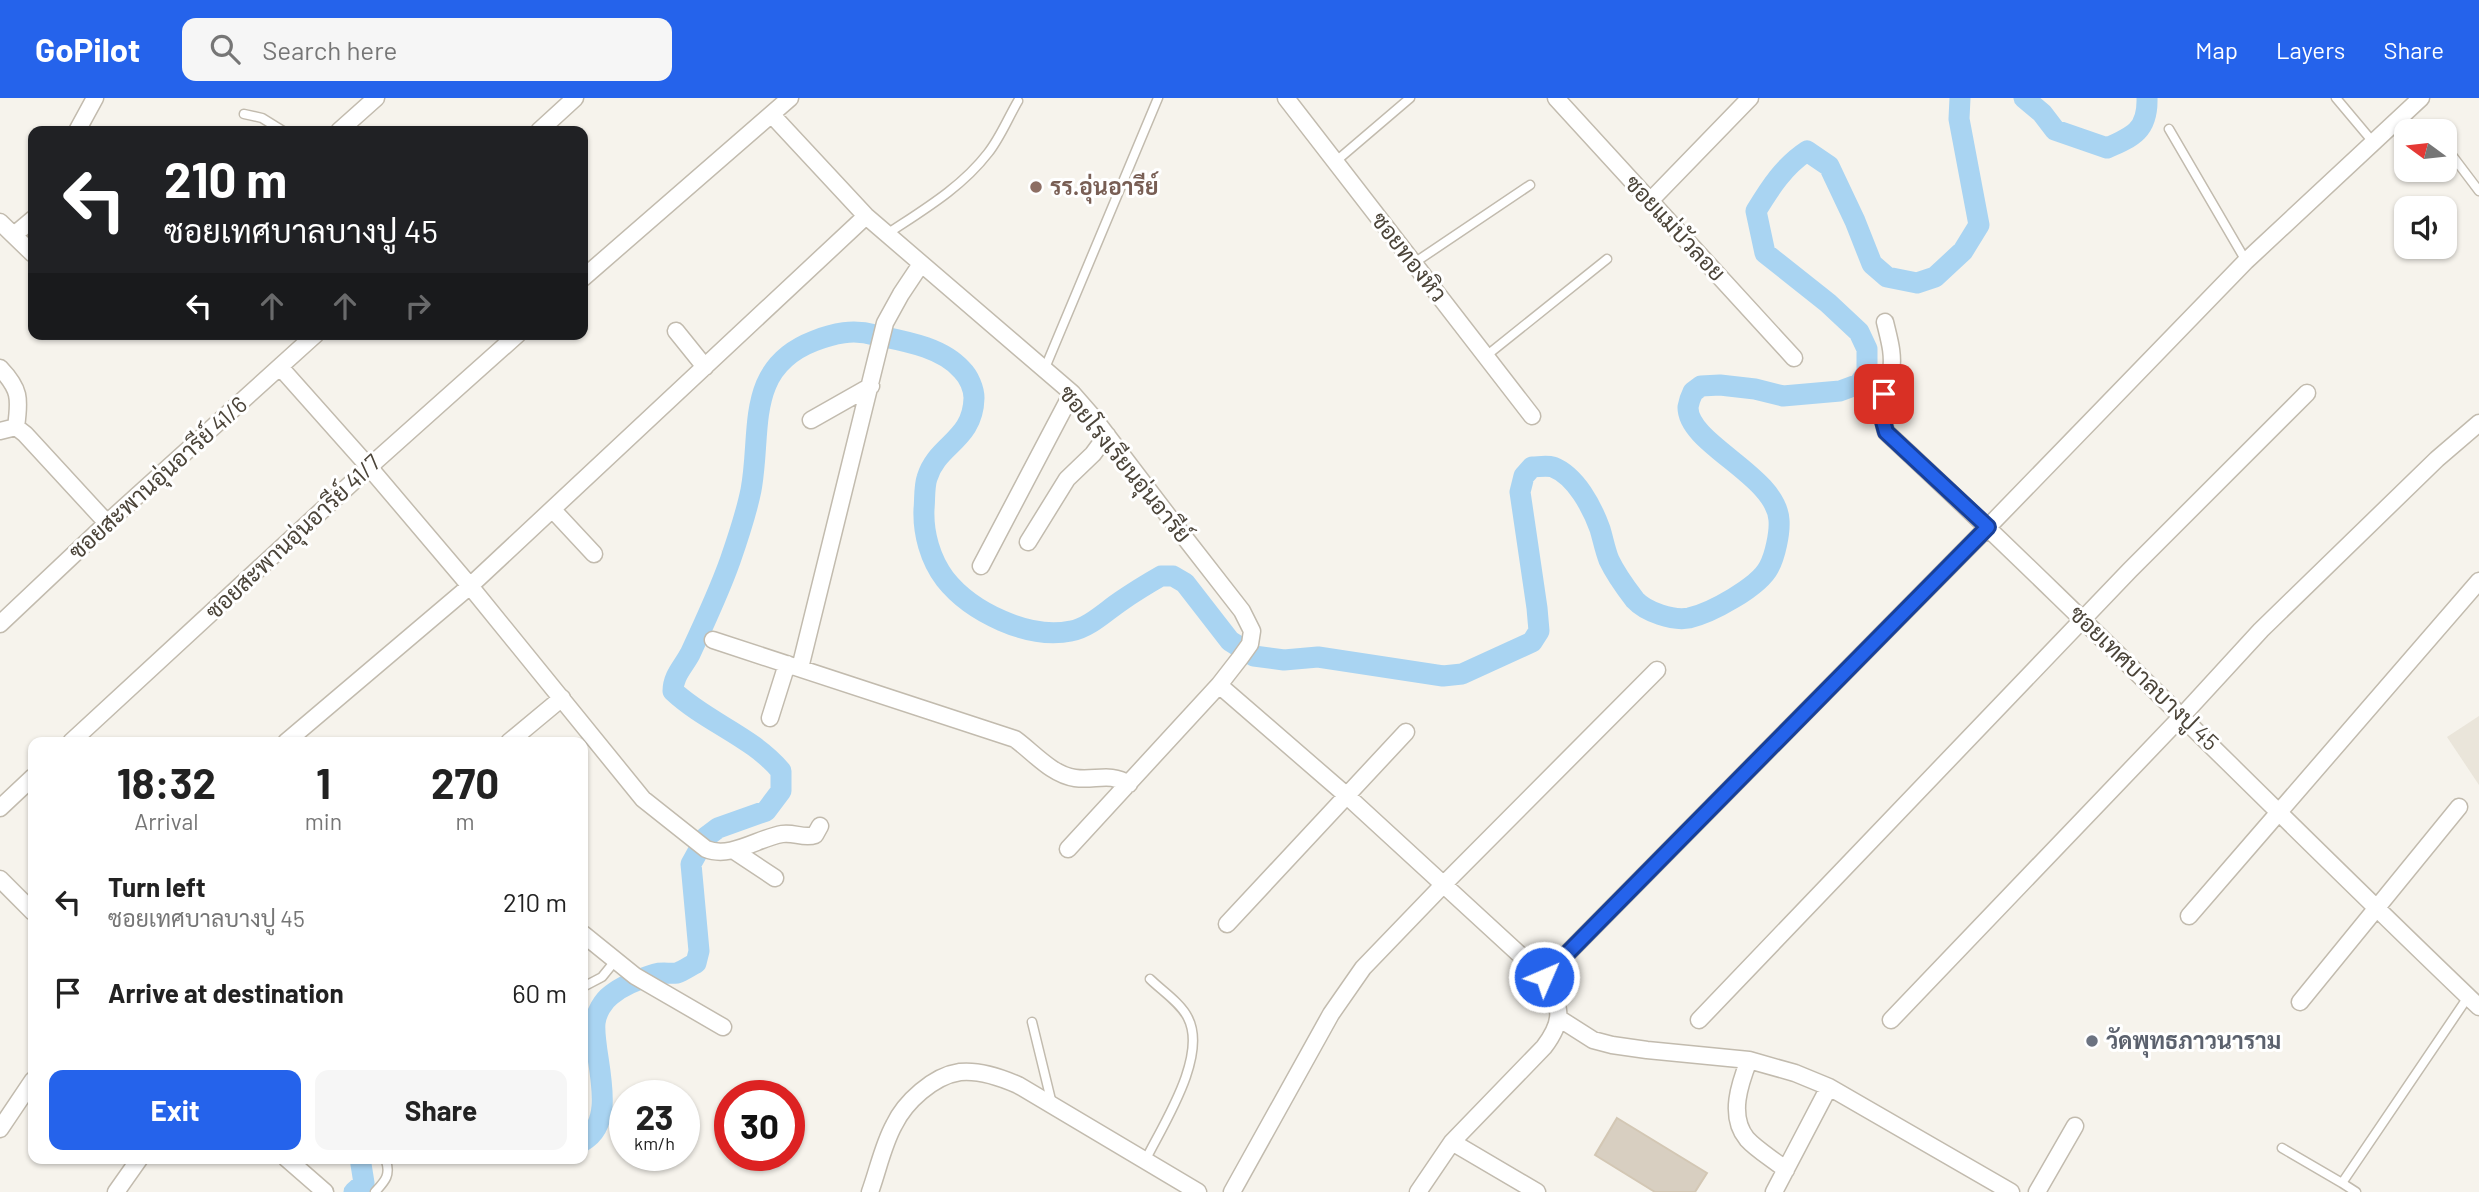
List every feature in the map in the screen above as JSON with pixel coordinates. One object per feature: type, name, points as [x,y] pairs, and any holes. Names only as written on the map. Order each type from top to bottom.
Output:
[{"type":"street","points":[[80,126],[95,98]]},
{"type":"street","points":[[345,126],[376,98]]},
{"type":"street","points":[[544,126],[575,98]]},
{"type":"street","points":[[588,274],[790,98]]},
{"type":"street","name":"ซอยทองหิว","points":[[1286,98],[1532,416]]},
{"type":"street","name":"ซอยแม่บัวลอย","points":[[1556,98],[1794,358]]},
{"type":"street","points":[[1650,201],[1750,98]]},
{"type":"street","points":[[1544,977],[2246,261],[2421,98]]},
{"type":"street","name":"ซอยโรงเรียนอุ่นอารีย์","points":[[772,115],[866,216],[1072,393],[1242,611],[1252,631],[1245,651],[1219,685],[1068,849]]},
{"type":"street","points":[[292,737],[470,586],[866,216]]},
{"type":"street","points":[[0,222],[28,249]]},
{"type":"street","points":[[14,235],[28,223]]},
{"type":"street","points":[[770,718],[794,666],[886,323],[921,264]]},
{"type":"street","name":"ซอยเทศบาลบางปู 45","points":[[1885,322],[1892,350],[1891,371],[1881,414],[1886,432],[2083,619],[2473,1002]]},
{"type":"street","points":[[676,331],[705,367]]},
{"type":"street","name":"ซอยสะพานอุ่นอารีย์ 41/6","points":[[0,624],[107,523],[310,340]]},
{"type":"street","name":"ซอยสะพานอุ่นอารีย์ 41/7","points":[[76,737],[369,467],[511,340]]},
{"type":"street","points":[[0,368],[13,382],[18,396],[8,429],[107,523]]},
{"type":"street","points":[[280,368],[470,586],[643,799],[706,849],[714,852],[733,850],[780,834],[792,833],[808,837],[816,835],[820,826]]},
{"type":"street","points":[[811,421],[871,386]]},
{"type":"street","points":[[981,566],[1072,393]]},
{"type":"street","points":[[1699,1020],[2083,619],[2307,393]]},
{"type":"street","points":[[1891,1020],[2261,630],[2437,459],[2479,423]]},
{"type":"street","points":[[1028,542],[1067,479],[1093,454],[1107,435]]},
{"type":"street","points":[[552,510],[594,554]]},
{"type":"street","points":[[2189,916],[2479,581]]},
{"type":"street","points":[[713,640],[1015,739],[1055,771],[1072,778],[1113,777],[1129,784]]},
{"type":"street","points":[[1232,1192],[1337,1005],[1363,968],[1657,670]]},
{"type":"street","points":[[1219,685],[1346,795],[1544,977],[1557,1006],[1560,1019],[1555,1032],[1452,1142],[1418,1192]]},
{"type":"street","points":[[515,737],[562,698]]},
{"type":"street","points":[[1227,923],[1406,733]]},
{"type":"street","points":[[0,808],[28,782]]},
{"type":"street","points":[[2300,1002],[2459,807]]},
{"type":"street","points":[[733,850],[775,878]]},
{"type":"street","points":[[0,881],[28,907]]},
{"type":"street","points":[[588,938],[635,976],[723,1027]]},
{"type":"street","points":[[1560,1019],[1592,1040],[1612,1045],[1647,1051],[1749,1060],[1796,1073],[1829,1087],[2011,1192]]},
{"type":"street","points":[[1749,1060],[1737,1102],[1738,1122],[1747,1138],[1786,1170]]},
{"type":"street","points":[[870,1192],[894,1125],[913,1098],[936,1082],[959,1072],[994,1075],[1018,1086],[1198,1192]]},
{"type":"street","points":[[0,1129],[28,1087]]},
{"type":"street","points":[[1774,1192],[1829,1087]]},
{"type":"street","points":[[2037,1192],[2075,1126]]},
{"type":"street","points":[[1452,1142],[1537,1192]]},
{"type":"street","points":[[116,1192],[136,1164]]},
{"type":"street","points":[[293,1164],[325,1192]]},
{"type":"lane","points":[[1045,368],[1158,98]]},
{"type":"lane","points":[[1335,162],[1410,98]]},
{"type":"lane","points":[[2336,98],[2374,142]]},
{"type":"lane","points":[[887,234],[949,193],[967,177],[990,151],[1018,101]]},
{"type":"lane","points":[[244,114],[262,118],[276,126]]},
{"type":"lane","points":[[2169,129],[2246,261]]},
{"type":"lane","points":[[2386,130],[2394,130]]},
{"type":"lane","points":[[2457,162],[2479,191]]},
{"type":"lane","points":[[1414,263],[1530,185]]},
{"type":"lane","points":[[1486,356],[1607,259]]},
{"type":"lane","points":[[588,984],[602,976],[615,961]]},
{"type":"lane","points":[[1145,1161],[1183,1084],[1191,1061],[1193,1038],[1188,1018],[1150,979]]},
{"type":"lane","points":[[2342,1183],[2473,1002]]},
{"type":"lane","points":[[1032,1022],[1053,1107]]},
{"type":"lane","points":[[2282,1148],[2356,1192]]},
{"type":"lane","points":[[374,1192],[384,1183],[388,1173],[386,1164]]},
{"type":"shaded area","points":[[2479,716],[2479,785],[2447,737]]},
{"type":"building","points":[[1617,1118],[1707,1173],[1695,1192],[1655,1192],[1595,1155]]},
{"type":"waterway","points":[[588,1136],[600,1118],[602,1103],[595,1036],[595,1023],[600,1008],[605,1000],[621,988],[658,973],[677,973],[696,963],[699,951],[691,864],[706,837],[718,828],[766,811],[781,791],[781,771],[770,759],[686,702],[673,691],[673,686],[716,596],[742,526],[751,490],[757,424],[766,384],[776,367],[792,353],[829,336],[859,332],[933,350],[954,362],[965,373],[973,391],[972,412],[968,424],[938,457],[927,478],[925,527],[928,546],[945,579],[970,602],[1002,621],[1037,631],[1071,631],[1091,623],[1161,576],[1173,576],[1185,583],[1230,641],[1254,656],[1284,660],[1318,657],[1443,676],[1462,674],[1532,642],[1539,631],[1520,492],[1524,476],[1532,467],[1553,467],[1576,485],[1593,511],[1609,560],[1618,576],[1635,600],[1653,612],[1668,617],[1689,618],[1734,598],[1764,575],[1778,538],[1779,520],[1774,504],[1749,474],[1701,434],[1692,421],[1688,407],[1692,394],[1701,386],[1720,385],[1783,396],[1840,391],[1859,384],[1867,372],[1867,349],[1859,332],[1828,303],[1765,253],[1756,211],[1784,171],[1807,151],[1829,166],[1872,264],[1887,277],[1917,283],[1935,277],[1963,251],[1979,225],[1959,119],[1960,98]]},
{"type":"waterway","points":[[2024,98],[2042,113],[2055,130],[2107,148],[2131,136],[2142,125],[2147,98]]},
{"type":"waterway","points":[[354,1192],[364,1183],[361,1164]]},
{"type":"place","name":"รร.อุ่นอารีย์","points":[[1036,187]]},
{"type":"place","name":"วัดพุทธภาวนาราม","points":[[2092,1041]]},
{"type":"route","points":[[1544,977],[1988,527],[1886,432],[1881,414],[1884,394]]}]
